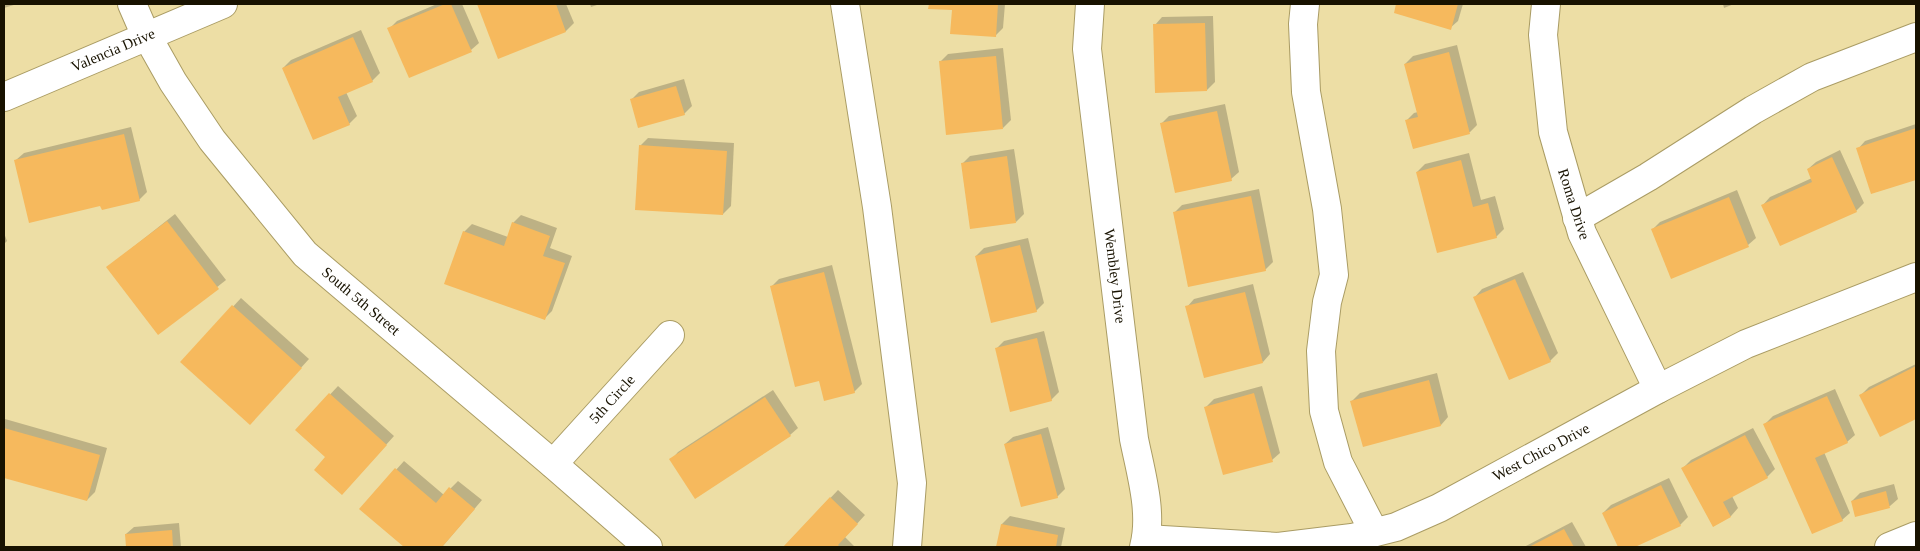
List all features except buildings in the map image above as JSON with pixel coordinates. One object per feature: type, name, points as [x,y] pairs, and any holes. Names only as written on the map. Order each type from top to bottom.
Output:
[{"type":"street","name":"South 5th Street","points":[[132,4],[147,36],[173,82],[212,140],[305,254],[648,547]]},
{"type":"street","name":"Valencia Drive","points":[[4,97],[223,4]]},
{"type":"street","points":[[844,4],[877,207],[912,483],[906,547]]},
{"type":"street","name":"Wembley Drive","points":[[1090,4],[1087,49],[1134,439],[1146,498],[1145,543]]},
{"type":"street","points":[[1305,4],[1303,24],[1306,92],[1326,209],[1334,275],[1326,302],[1321,351],[1324,411],[1338,462],[1374,532]]},
{"type":"street","name":"Roma Drive","points":[[1546,4],[1544,35],[1553,132],[1577,218],[1582,233],[1658,389]]},
{"type":"street","points":[[1577,218],[1753,110],[1812,77],[1916,37]]},
{"type":"street","name":"West Chico Drive","points":[[1145,543],[1278,547],[1352,538],[1396,527],[1438,508],[1658,389],[1746,344],[1916,277]]},
{"type":"street","name":"5th Circle","points":[[553,464],[670,334]]},
{"type":"street","points":[[1889,547],[1916,536]]}]
